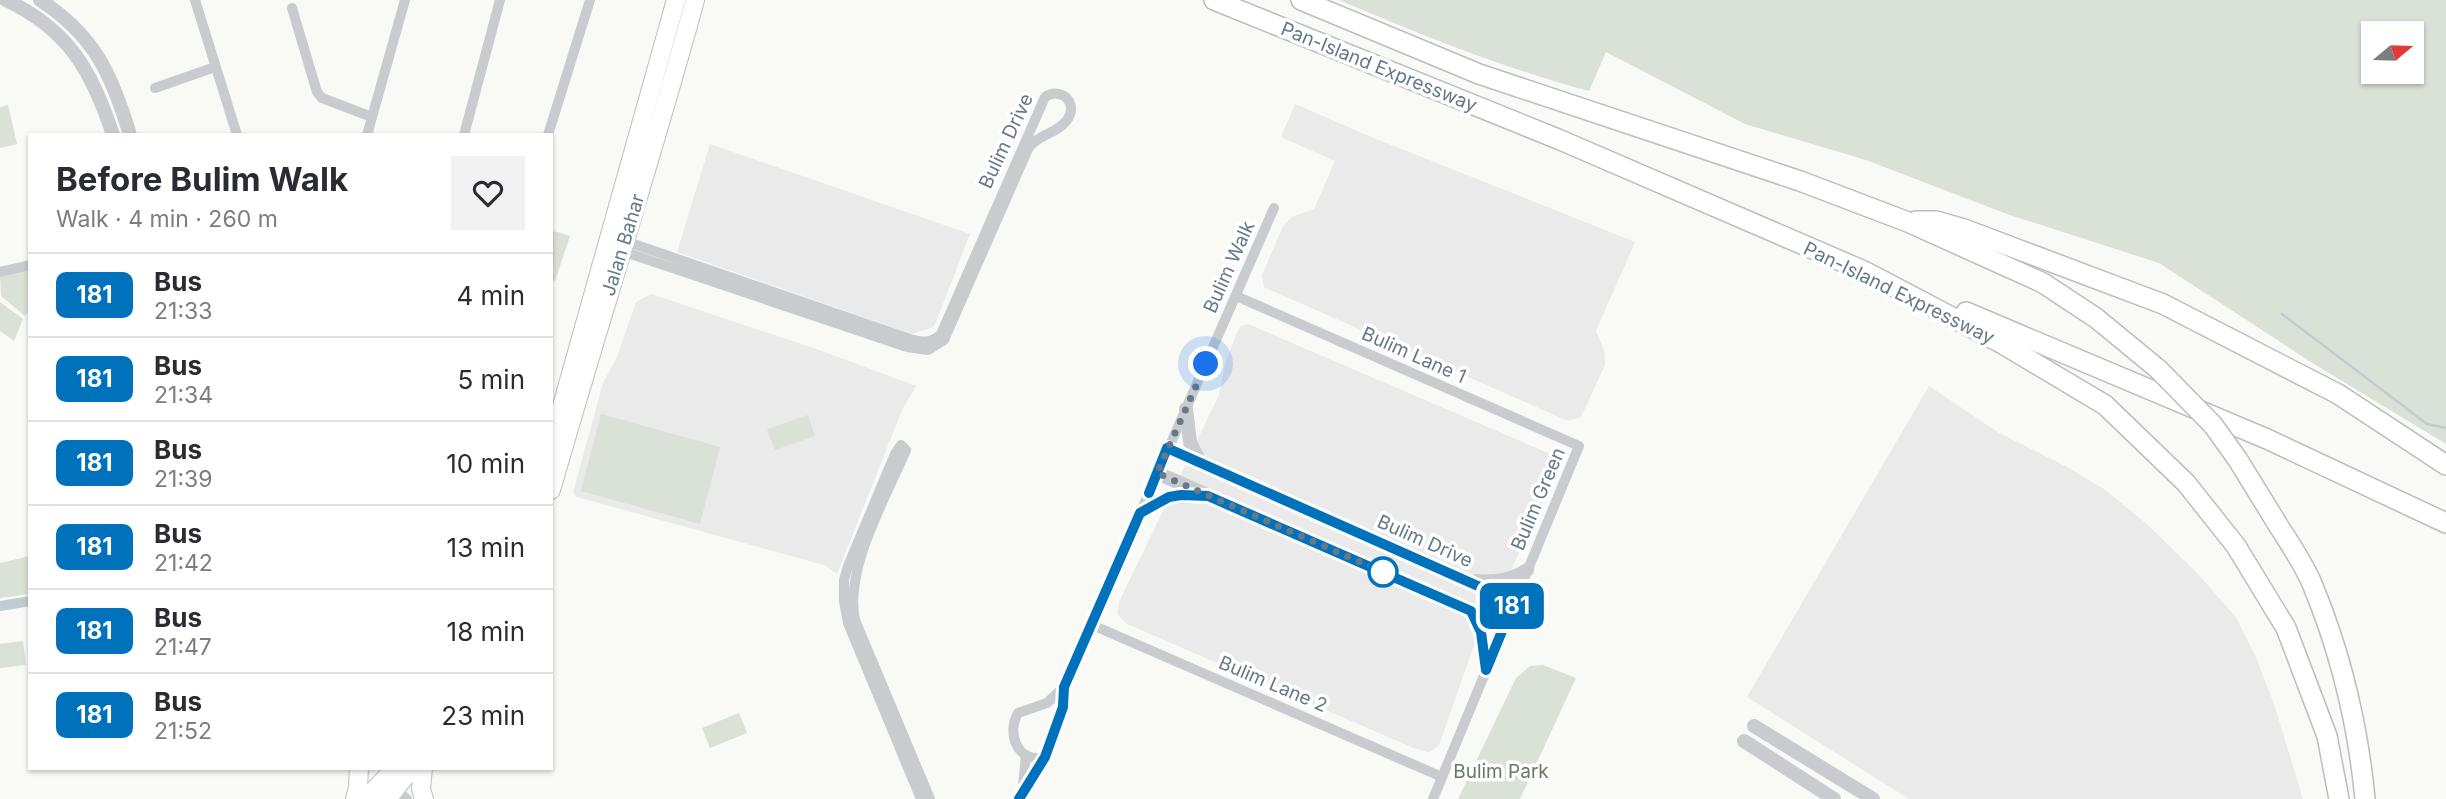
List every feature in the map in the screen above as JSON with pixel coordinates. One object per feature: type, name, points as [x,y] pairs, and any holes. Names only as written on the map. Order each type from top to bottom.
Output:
[{"type":"highway","name":"Pan-Island Expressway","points":[[1214,0],[1558,139],[1864,271],[2001,344],[2105,405],[2186,483],[2236,545],[2286,628],[2327,736],[2339,799]]},
{"type":"highway","name":"Pan-Island Expressway","points":[[1301,0],[1479,74],[1800,181],[1908,222],[2043,283],[2096,318],[2158,369],[2213,425],[2238,460],[2312,583],[2338,653],[2360,743],[2365,799]]},
{"type":"highway","points":[[1908,222],[1936,221],[1964,229],[2163,304],[2337,394],[2446,465]]},
{"type":"highway","points":[[1864,271],[2267,439],[2446,523]]},
{"type":"main road","name":"Jalan Bahar","points":[[553,482],[623,246],[657,106],[676,0]]},
{"type":"main road","name":"Jalan Bahar","points":[[553,439],[657,106],[695,0]]},
{"type":"main road","points":[[355,799],[360,770]]},
{"type":"main road","points":[[386,788],[409,770]]},
{"type":"main road","points":[[423,770],[421,789],[424,799]]},
{"type":"street","points":[[6,0],[36,18],[62,39],[86,67],[112,133]]},
{"type":"street","points":[[40,0],[77,29],[97,55],[115,88],[129,133]]},
{"type":"street","points":[[195,0],[236,133]]},
{"type":"street","points":[[368,133],[405,0]]},
{"type":"street","points":[[465,133],[500,0]]},
{"type":"street","points":[[549,133],[590,0]]},
{"type":"street","points":[[292,8],[321,98],[372,117]]},
{"type":"street","points":[[155,88],[215,67]]},
{"type":"street","name":"Bulim Drive","points":[[1051,93],[1059,93],[1072,107],[1070,117],[1062,126],[1037,138],[1028,149],[944,340],[928,350],[907,347],[623,246],[910,339],[929,342],[940,334],[1045,97],[1051,93]]},
{"type":"street","name":"Bulim Walk","points":[[1021,795],[1045,757],[1063,707],[1064,687],[1090,624],[1274,208]]},
{"type":"street","points":[[0,272],[28,265]]},
{"type":"street","name":"Bulim Lane 1","points":[[1236,296],[1579,446]]},
{"type":"street","points":[[1186,409],[1190,442],[1200,463]]},
{"type":"street","points":[[921,799],[848,623],[844,590],[848,566],[901,445],[906,450],[857,568],[852,606],[855,620],[930,799]]},
{"type":"street","name":"Bulim Green","points":[[1433,799],[1579,446]]},
{"type":"street","name":"Bulim Drive","points":[[1167,448],[1514,602]]},
{"type":"street","points":[[1157,473],[1504,625]]},
{"type":"street","points":[[1140,513],[1169,497],[1208,496]]},
{"type":"street","points":[[1465,580],[1498,581],[1519,576],[1527,570]]},
{"type":"street","points":[[1471,611],[1481,632],[1486,670]]},
{"type":"street","name":"Bulim Lane 2","points":[[1090,624],[1441,776]]},
{"type":"street","points":[[1045,757],[1036,759],[1026,755],[1014,742],[1011,725],[1018,713],[1047,703],[1064,687]]},
{"type":"street","points":[[1833,799],[1813,792],[1744,741],[1754,726],[1864,797]]},
{"type":"street","name":"Bulim Walk","points":[[1021,795],[1026,755]]},
{"type":"street","points":[[363,770],[386,788]]},
{"type":"shaded area","points":[[1295,104],[1635,242],[1596,331],[1605,353],[1605,365],[1581,417],[1568,421],[1264,287],[1262,275],[1283,226],[1292,217],[1314,209],[1335,161],[1281,137]]},
{"type":"shaded area","points":[[710,144],[970,234],[934,327],[912,334],[677,252]]},
{"type":"shaded area","points":[[651,294],[819,350],[916,386],[902,410],[837,574],[824,565],[577,497],[573,493],[603,383],[617,357],[636,302]]},
{"type":"shaded area","points":[[1248,324],[1548,453],[1558,461],[1560,468],[1472,651],[1439,745],[1429,752],[1416,749],[1127,624],[1117,614],[1120,600],[1219,395],[1225,364],[1237,332],[1241,326]]},
{"type":"shaded area","points":[[1929,386],[1999,433],[2104,489],[2148,525],[2196,572],[2235,616],[2255,655],[2274,704],[2303,799],[1909,799],[1747,697]]},
{"type":"green space","points":[[1339,0],[2446,0],[2446,444],[2314,364],[2159,263],[2007,214],[1866,160],[1745,124],[1606,52],[1589,91],[1431,38]]},
{"type":"green space","points":[[8,105],[17,144],[0,148],[0,107]]},
{"type":"green space","points":[[553,231],[570,236],[553,280]]},
{"type":"green space","points":[[28,267],[28,312],[25,316],[1,296],[0,274]]},
{"type":"green space","points":[[0,302],[23,319],[14,341],[0,331]]},
{"type":"green space","points":[[601,414],[720,447],[700,524],[581,491]]},
{"type":"green space","points":[[808,415],[815,436],[775,450],[767,429]]},
{"type":"green space","points":[[28,556],[28,594],[0,598],[0,563]]},
{"type":"green space","points":[[23,641],[26,665],[0,668],[0,644]]},
{"type":"green space","name":"Bulim Park","points":[[1543,665],[1576,678],[1520,799],[1458,799],[1516,678],[1530,666]]},
{"type":"green space","points":[[739,713],[747,733],[710,748],[702,728]]},
{"type":"waterway","points":[[2282,314],[2427,424],[2446,428]]},
{"type":"waterway","points":[[0,606],[28,601]]},
{"type":"bus line","name":"181","points":[[1019,799],[1045,757],[1063,707],[1064,687],[1140,513],[1169,497],[1208,496],[1471,611],[1481,632],[1486,670],[1514,602],[1167,448],[1149,493]]},
{"type":"route","points":[[1206,364],[1157,473],[1383,572]]}]
